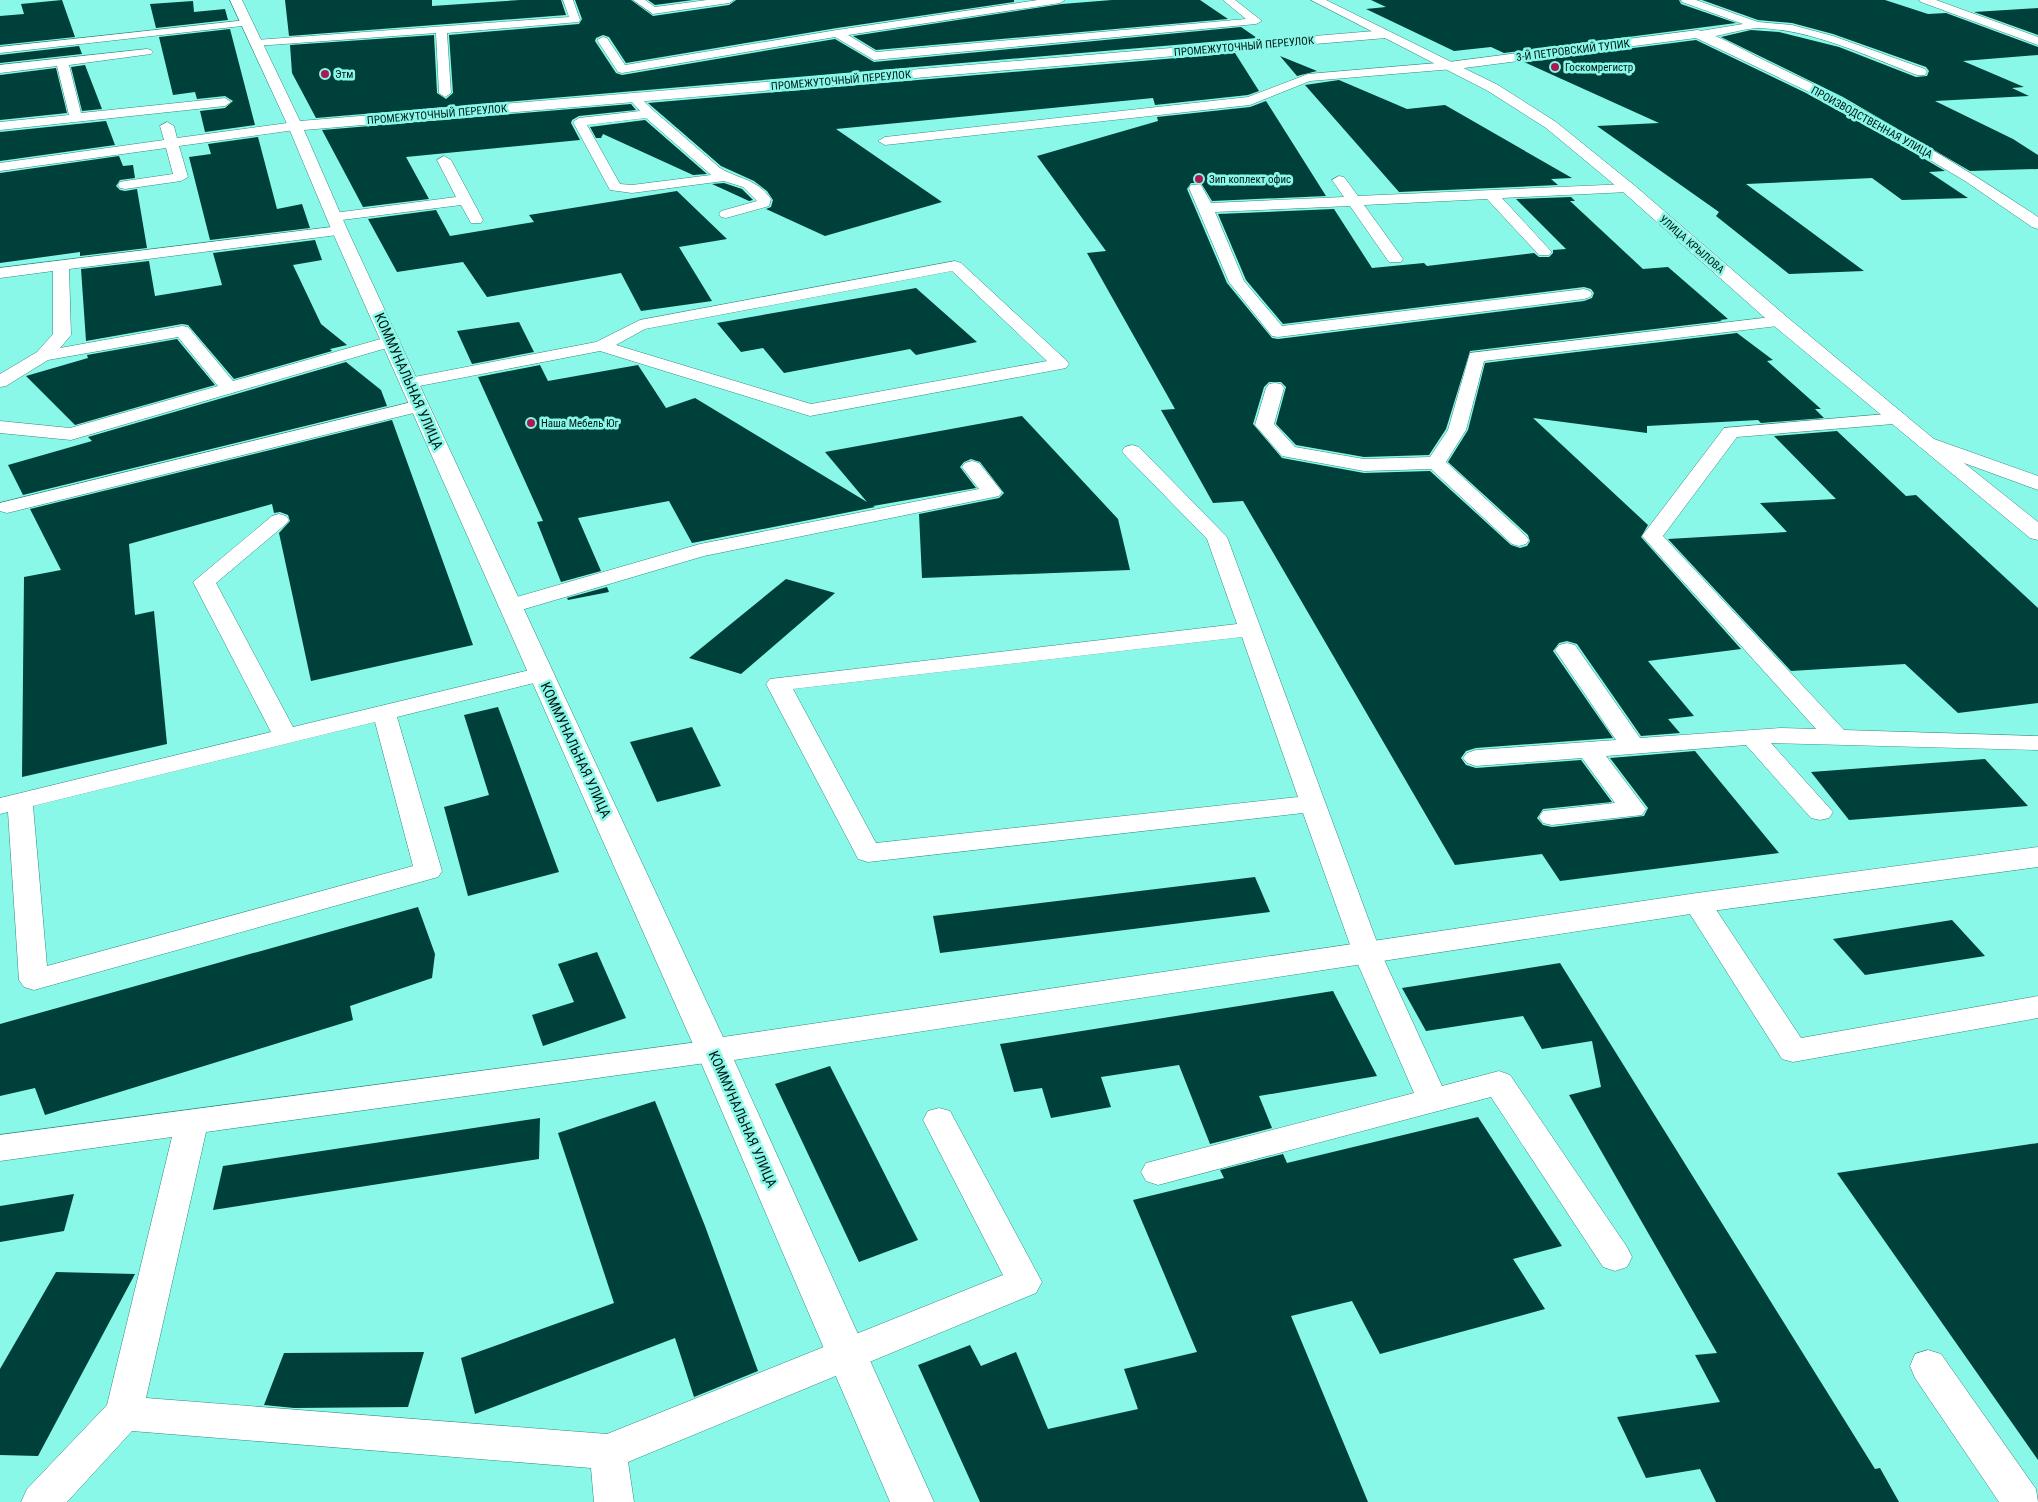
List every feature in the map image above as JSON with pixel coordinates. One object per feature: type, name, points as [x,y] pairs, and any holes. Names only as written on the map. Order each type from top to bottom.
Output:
[{"type":"street","name":"УЛИЦА КРЫЛОВА","points":[[1317,0],[1493,88],[1543,120],[1628,188],[1780,321],[2038,534]]},
{"type":"street","points":[[1925,0],[2038,41]]},
{"type":"street","name":"КОММУНАЛЬНАЯ УЛИЦА","points":[[247,22],[295,126],[337,224],[714,1051],[912,1502]]},
{"type":"street","name":"ПРОМЕЖУТОЧНЫЙ ПЕРЕУЛОК","points":[[295,126],[1386,34]]},
{"type":"street","name":"3-Й ПЕТРОВСКИЙ ТУПИК","points":[[1449,66],[1698,34]]},
{"type":"street","name":"ПРОИЗВОДСТВЕННАЯ УЛИЦА","points":[[1698,34],[1812,88],[1905,139],[1970,178],[2038,224]]},
{"type":"street","points":[[1927,443],[2038,483]]},
{"type":"street","points":[[714,1051],[1697,903],[2038,857]]},
{"type":"lane","points":[[0,50],[247,22],[441,30],[575,20],[568,0]]},
{"type":"lane","points":[[638,0],[653,11],[729,0]]},
{"type":"lane","points":[[603,40],[622,68],[837,33],[1060,0]]},
{"type":"lane","points":[[837,33],[874,56],[1256,21],[1228,0]]},
{"type":"lane","points":[[1686,0],[1757,25]]},
{"type":"lane","points":[[1698,34],[1757,25],[1792,28],[1829,38],[1921,72]]},
{"type":"lane","points":[[441,30],[445,93]]},
{"type":"lane","points":[[0,69],[147,52]]},
{"type":"lane","points":[[62,62],[76,118]]},
{"type":"lane","points":[[885,141],[1250,101],[1308,78],[1449,66]]},
{"type":"lane","points":[[635,98],[649,114],[715,171],[725,177],[748,184],[764,198],[764,202],[758,205],[726,214]]},
{"type":"lane","points":[[0,126],[225,102]]},
{"type":"lane","points":[[125,185],[181,177],[170,143],[164,109]]},
{"type":"lane","points":[[649,114],[579,122],[615,187],[622,190],[725,177]]},
{"type":"lane","points":[[0,167],[295,126]]},
{"type":"lane","points":[[444,160],[476,220]]},
{"type":"lane","points":[[1339,180],[1395,259]]},
{"type":"lane","points":[[1196,188],[1237,282],[1278,332],[1584,294]]},
{"type":"lane","points":[[1206,208],[1628,188]]},
{"type":"lane","points":[[1491,195],[1544,252]]},
{"type":"lane","points":[[0,273],[337,224],[465,200]]},
{"type":"lane","points":[[0,382],[44,356],[62,335],[61,265]]},
{"type":"lane","points":[[7,507],[415,394],[601,346],[640,325],[955,266],[1060,364],[810,410],[601,346]]},
{"type":"lane","points":[[1436,463],[1457,430],[1476,357],[1780,321]]},
{"type":"lane","points":[[44,356],[182,331],[229,388]]},
{"type":"lane","points":[[0,427],[71,434],[391,341]]},
{"type":"lane","points":[[1276,388],[1264,425],[1289,452],[1364,465],[1436,463],[1518,540]]},
{"type":"lane","points":[[1836,736],[1652,536],[1731,432],[1898,419]]},
{"type":"lane","points":[[1132,451],[1217,536],[1367,953],[1432,1100]]},
{"type":"lane","points":[[512,606],[700,550],[992,492],[972,467]]},
{"type":"lane","points":[[279,520],[204,582],[285,736]]},
{"type":"lane","points":[[1250,629],[778,684],[868,853],[1313,804]]},
{"type":"lane","points":[[1567,650],[1633,746]]},
{"type":"lane","points":[[384,712],[428,871],[34,980],[10,803],[285,736],[384,712],[542,674]]},
{"type":"lane","points":[[1476,758],[1780,735],[2038,743]]},
{"type":"lane","points":[[1752,737],[1820,812]]},
{"type":"lane","points":[[1552,817],[1633,809],[1589,750]]},
{"type":"lane","points":[[1697,903],[1793,1051],[2038,1007]]},
{"type":"lane","points":[[0,1148],[714,1051]]},
{"type":"lane","points":[[1158,1172],[1499,1084],[1615,1257]]},
{"type":"lane","points":[[124,1413],[608,1452],[847,1356],[1024,1282],[939,1120]]},
{"type":"lane","points":[[41,1502],[124,1413],[192,1122]]},
{"type":"lane","points":[[1928,1366],[2022,1502]]},
{"type":"lane","points":[[608,1452],[614,1502]]},
{"type":"building","points":[[62,0],[75,37],[0,45],[0,16],[24,14],[21,4]]},
{"type":"building","points":[[285,0],[432,0],[432,6],[520,0],[561,0],[566,15],[289,36]]},
{"type":"building","points":[[575,0],[631,0],[653,16],[729,5],[736,0],[1014,0],[1014,2],[837,28],[626,63],[609,37],[603,35],[596,38],[595,41],[616,73],[622,75],[835,39],[874,62],[1241,27],[1257,38],[316,118],[292,73],[290,45],[434,35],[437,93],[446,99],[453,93],[449,35],[579,24],[582,19]]},
{"type":"building","points":[[648,0],[693,0],[655,5]]},
{"type":"building","points":[[1112,0],[1200,0],[1228,19],[876,50],[853,36],[1062,4]]},
{"type":"building","points":[[1371,0],[1679,0],[1681,4],[1736,23],[1504,53],[1491,47],[1454,51],[1366,9],[1386,7]]},
{"type":"building","points":[[1702,0],[1885,0],[1928,14],[1946,13],[2038,47],[2038,55],[1963,61],[2024,87],[2012,88],[2029,96],[1935,101],[2013,139],[2038,155],[2038,169],[1970,171],[1843,97],[1721,37],[1751,30],[1779,32],[1839,47],[1916,77],[1927,76],[1929,71],[1926,67],[1833,34],[1792,23],[1758,20]]},
{"type":"building","points":[[193,1],[194,12],[225,9],[228,20],[156,28],[150,4]]},
{"type":"building","points":[[2038,8],[2038,35],[1974,12]]},
{"type":"building","points":[[230,29],[255,125],[205,132],[200,111],[225,108],[233,101],[225,96],[197,99],[195,92],[173,95],[159,37]]},
{"type":"building","points":[[1696,40],[1806,93],[1899,144],[1945,171],[1929,172],[1968,198],[1902,200],[1872,178],[1746,184],[1864,271],[1789,274],[1716,216],[1719,212],[1597,126],[1659,123],[1524,62]]},
{"type":"building","points":[[79,46],[82,54],[0,63],[0,55]]},
{"type":"building","points":[[1235,53],[1259,91],[1248,95],[1155,105],[1153,98],[836,129],[942,202],[825,236],[766,209],[771,207],[773,200],[767,191],[754,181],[721,166],[648,103]]},
{"type":"building","points":[[1280,56],[1317,71],[1297,76]]},
{"type":"building","points":[[85,65],[102,109],[82,111],[71,67]]},
{"type":"building","points":[[56,68],[67,113],[0,120],[0,75]]},
{"type":"building","points":[[1339,80],[1407,109],[1445,105],[1572,178],[1551,179],[1558,185],[1399,192],[1305,85]]},
{"type":"building","points":[[1266,101],[1326,196],[1212,201],[1201,183],[1191,183],[1187,189],[1227,283],[1272,338],[1278,339],[1584,301],[1592,298],[1594,293],[1591,289],[1584,287],[1283,324],[1246,280],[1218,214],[1334,209],[1372,268],[1424,263],[1427,266],[1534,253],[1539,257],[1549,257],[1553,250],[1566,249],[1516,199],[1571,197],[1575,201],[1570,201],[1643,269],[1668,267],[1728,319],[1470,351],[1446,429],[1429,455],[1364,457],[1296,445],[1276,424],[1286,387],[1281,382],[1269,382],[1264,387],[1253,424],[1282,458],[1364,473],[1430,471],[1511,545],[1520,548],[1527,546],[1530,541],[1528,535],[1448,462],[1468,430],[1485,363],[1737,333],[1773,360],[1767,361],[1821,409],[1815,409],[1824,418],[1761,423],[1758,420],[1647,426],[1647,433],[1533,418],[1648,525],[1641,537],[1741,649],[1648,661],[1694,716],[1668,719],[1680,733],[1641,736],[1577,644],[1567,641],[1559,643],[1553,651],[1613,738],[1476,748],[1466,751],[1461,758],[1466,765],[1476,768],[1581,760],[1612,802],[1543,809],[1537,818],[1543,825],[1552,827],[1644,816],[1648,808],[1610,758],[1695,751],[1779,853],[1560,881],[1542,854],[1455,865],[1243,501],[1213,503],[1161,410],[1175,409],[1087,253],[1106,251],[1037,156],[1158,121],[1157,117],[1250,107]]},
{"type":"building","points":[[631,104],[636,110],[579,116],[572,120],[571,123],[580,140],[406,157],[429,199],[363,207],[322,130]]},
{"type":"building","points":[[645,120],[707,174],[693,175],[603,134],[601,138],[596,138],[590,127]]},
{"type":"building","points":[[106,121],[115,145],[0,161],[0,132]]},
{"type":"building","points":[[258,137],[277,209],[302,204],[310,228],[210,240],[189,157],[211,154],[208,144]]},
{"type":"building","points":[[119,156],[123,166],[133,165],[135,178],[120,180],[116,186],[120,190],[125,191],[137,189],[147,248],[80,256],[80,252],[0,263],[0,173]]},
{"type":"building","points":[[724,183],[742,189],[753,200],[749,201],[712,184]]},
{"type":"building","points":[[677,191],[727,239],[679,247],[712,301],[641,311],[621,273],[487,297],[463,262],[397,272],[368,219],[436,210],[450,236],[534,222],[529,215]]},
{"type":"building","points":[[315,240],[322,260],[293,265],[321,324],[347,345],[234,379],[188,325],[182,324],[86,341],[81,269],[149,261],[155,296],[222,285],[213,253]]},
{"type":"building","points":[[916,288],[977,342],[916,355],[910,349],[784,373],[763,348],[741,352],[717,323]]},
{"type":"building","points":[[519,322],[534,352],[472,364],[457,331]]},
{"type":"building","points":[[177,339],[215,385],[75,425],[26,376],[88,358],[87,355]]},
{"type":"building","points":[[346,362],[381,390],[387,406],[23,495],[8,465],[92,441],[88,437]]},
{"type":"building","points":[[540,365],[548,381],[638,365],[666,408],[695,398],[867,502],[825,452],[1022,416],[1118,519],[1130,570],[922,578],[919,514],[999,498],[1004,493],[980,462],[971,459],[964,462],[960,467],[976,488],[873,506],[875,507],[692,543],[669,501],[578,518],[601,571],[561,582],[537,522],[543,521],[478,377]]},
{"type":"building","points":[[392,420],[473,645],[311,681],[279,533],[290,521],[288,515],[280,512],[274,513],[272,504],[129,544],[135,615],[154,611],[167,744],[22,777],[24,577],[61,570],[30,509]]},
{"type":"building","points":[[1837,431],[1906,496],[1916,495],[2038,608],[2038,703],[1958,713],[1905,664],[1791,671],[1668,539],[1787,532],[1760,503],[1836,499],[1774,436]]},
{"type":"building","points":[[786,579],[835,593],[741,674],[689,658]]},
{"type":"building","points":[[607,587],[609,592],[568,600],[567,598]]},
{"type":"building","points":[[498,707],[559,872],[468,896],[444,807],[489,795],[464,715]]},
{"type":"building","points":[[692,727],[721,786],[657,802],[630,742]]},
{"type":"building","points":[[1985,759],[2028,806],[1849,820],[1811,772]]},
{"type":"building","points":[[1255,877],[1270,912],[940,953],[933,916]]},
{"type":"building","points":[[418,907],[435,954],[432,978],[350,1006],[353,1020],[45,1115],[35,1088],[0,1096],[0,1024]]},
{"type":"building","points":[[1952,920],[1985,956],[1865,975],[1833,939]]},
{"type":"building","points":[[597,952],[626,1018],[543,1046],[532,1015],[574,1002],[558,964]]},
{"type":"building","points":[[1560,963],[1875,1469],[1880,1468],[1899,1502],[1716,1502],[1700,1469],[1646,1478],[1617,1417],[1720,1402],[1695,1355],[1717,1353],[1569,1095],[1601,1087],[1592,1041],[1542,1049],[1523,1016],[1426,1031],[1402,988]]},
{"type":"building","points":[[1333,991],[1377,1076],[1259,1096],[1272,1128],[1210,1144],[1179,1065],[1101,1077],[1111,1107],[1051,1118],[1042,1088],[1014,1092],[1000,1044]]},
{"type":"building","points":[[830,1066],[918,1240],[859,1262],[775,1084]]},
{"type":"building","points":[[655,1101],[705,1226],[758,1371],[694,1397],[675,1338],[475,1414],[461,1358],[614,1303],[558,1133]]},
{"type":"building","points":[[1478,1117],[1562,1246],[1513,1259],[1545,1309],[1380,1354],[1352,1301],[1291,1316],[1368,1502],[980,1502],[918,1365],[970,1345],[981,1366],[1016,1352],[1048,1429],[1138,1409],[1124,1369],[1197,1352],[1133,1200],[1224,1178],[1220,1170],[1283,1154],[1287,1163]]},
{"type":"building","points":[[540,1118],[539,1159],[213,1210],[223,1166]]},
{"type":"building","points":[[2038,1143],[2038,1460],[1837,1173]]},
{"type":"building","points":[[74,1194],[64,1231],[0,1242],[0,1206]]},
{"type":"building","points":[[56,1272],[135,1274],[38,1456],[0,1455],[0,1369]]},
{"type":"building","points":[[424,1352],[408,1407],[294,1408],[264,1405],[284,1353]]},
{"type":"place","name":"Госкомрегистр","points":[[1555,67]]},
{"type":"place","name":"Этм","points":[[325,74]]},
{"type":"place","name":"Зип коплект офис","points":[[1199,179]]},
{"type":"place","name":"Наша Мебель Юг","points":[[531,423]]}]
